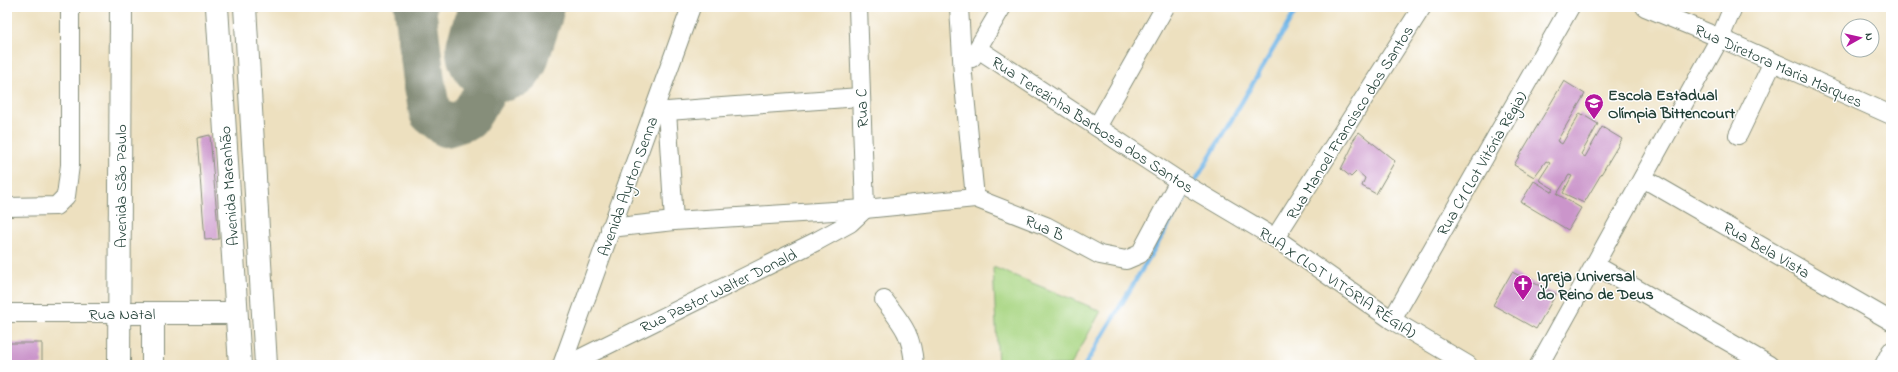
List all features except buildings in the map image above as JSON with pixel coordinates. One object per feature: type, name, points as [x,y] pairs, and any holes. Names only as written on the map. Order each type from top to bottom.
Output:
[{"type":"main road","name":"Avenida São Paulo","points":[[119,365],[121,7]]},
{"type":"main road","name":"Avenida Maranhão","points":[[217,7],[240,365]]},
{"type":"main road","name":"Avenida Maranhão","points":[[245,7],[266,365]]},
{"type":"main road","name":"Rua Natal","points":[[119,313],[236,313]]},
{"type":"main road","points":[[153,314],[153,365]]},
{"type":"street","points":[[7,207],[56,206],[66,196],[70,165],[70,7]]},
{"type":"street","name":"Avenida Ayrton Senna","points":[[562,365],[610,228],[661,111],[691,7]]},
{"type":"street","name":"Rua C","points":[[858,7],[865,209]]},
{"type":"street","points":[[959,7],[963,75],[975,198]]},
{"type":"street","points":[[963,75],[1002,7]]},
{"type":"street","points":[[1097,127],[1165,7]]},
{"type":"street","name":"Rua Manoel Francisco dos Santos","points":[[1275,238],[1422,7]]},
{"type":"street","name":"Rua C1 (Lot Vitória Régia)","points":[[1392,320],[1570,7]]},
{"type":"street","name":"Rua Diretora Maria Marques","points":[[1645,7],[1720,38],[1891,115]]},
{"type":"street","points":[[1539,365],[1720,38],[1733,7]]},
{"type":"street","name":"Rua Terezinha Barbosa dos Santos","points":[[978,49],[1179,181],[1209,199]]},
{"type":"street","points":[[1738,135],[1773,62]]},
{"type":"street","points":[[674,221],[661,111],[860,97]]},
{"type":"street","name":"Rua Bela Vista","points":[[1643,178],[1891,321]]},
{"type":"street","name":"Rua B","points":[[610,228],[674,221],[865,209],[975,198],[1046,226],[1100,255],[1126,260],[1140,254],[1179,181]]},
{"type":"street","name":"RUA X (LOT VITÓRIA RÉGIA)","points":[[1209,199],[1275,238],[1392,320],[1468,365]]},
{"type":"street","name":"Rua Pastor Walter Donald","points":[[567,365],[817,241],[850,223],[865,209]]},
{"type":"street","points":[[1595,266],[1769,365]]},
{"type":"street","points":[[884,300],[904,326],[910,338],[914,365]]},
{"type":"street","name":"Rua Natal","points":[[7,313],[119,313]]},
{"type":"street","points":[[1884,365],[1891,351]]},
{"type":"green space","points":[[993,267],[1101,311],[1071,365],[998,365]]},
{"type":"waterway","points":[[1193,185],[1298,7]]},
{"type":"waterway","points":[[1085,365],[1189,191]]},
{"type":"taxiway","points":[[415,7],[424,81],[430,113],[446,126],[468,119],[484,94],[498,50]]},
{"type":"runway","points":[[498,50],[512,7]]},
{"type":"place","name":"Escola Estadual Olímpia Bittencourt","points":[[1594,120]]},
{"type":"place","name":"Igreja Universal do Reino de Deus","points":[[1523,301]]}]
